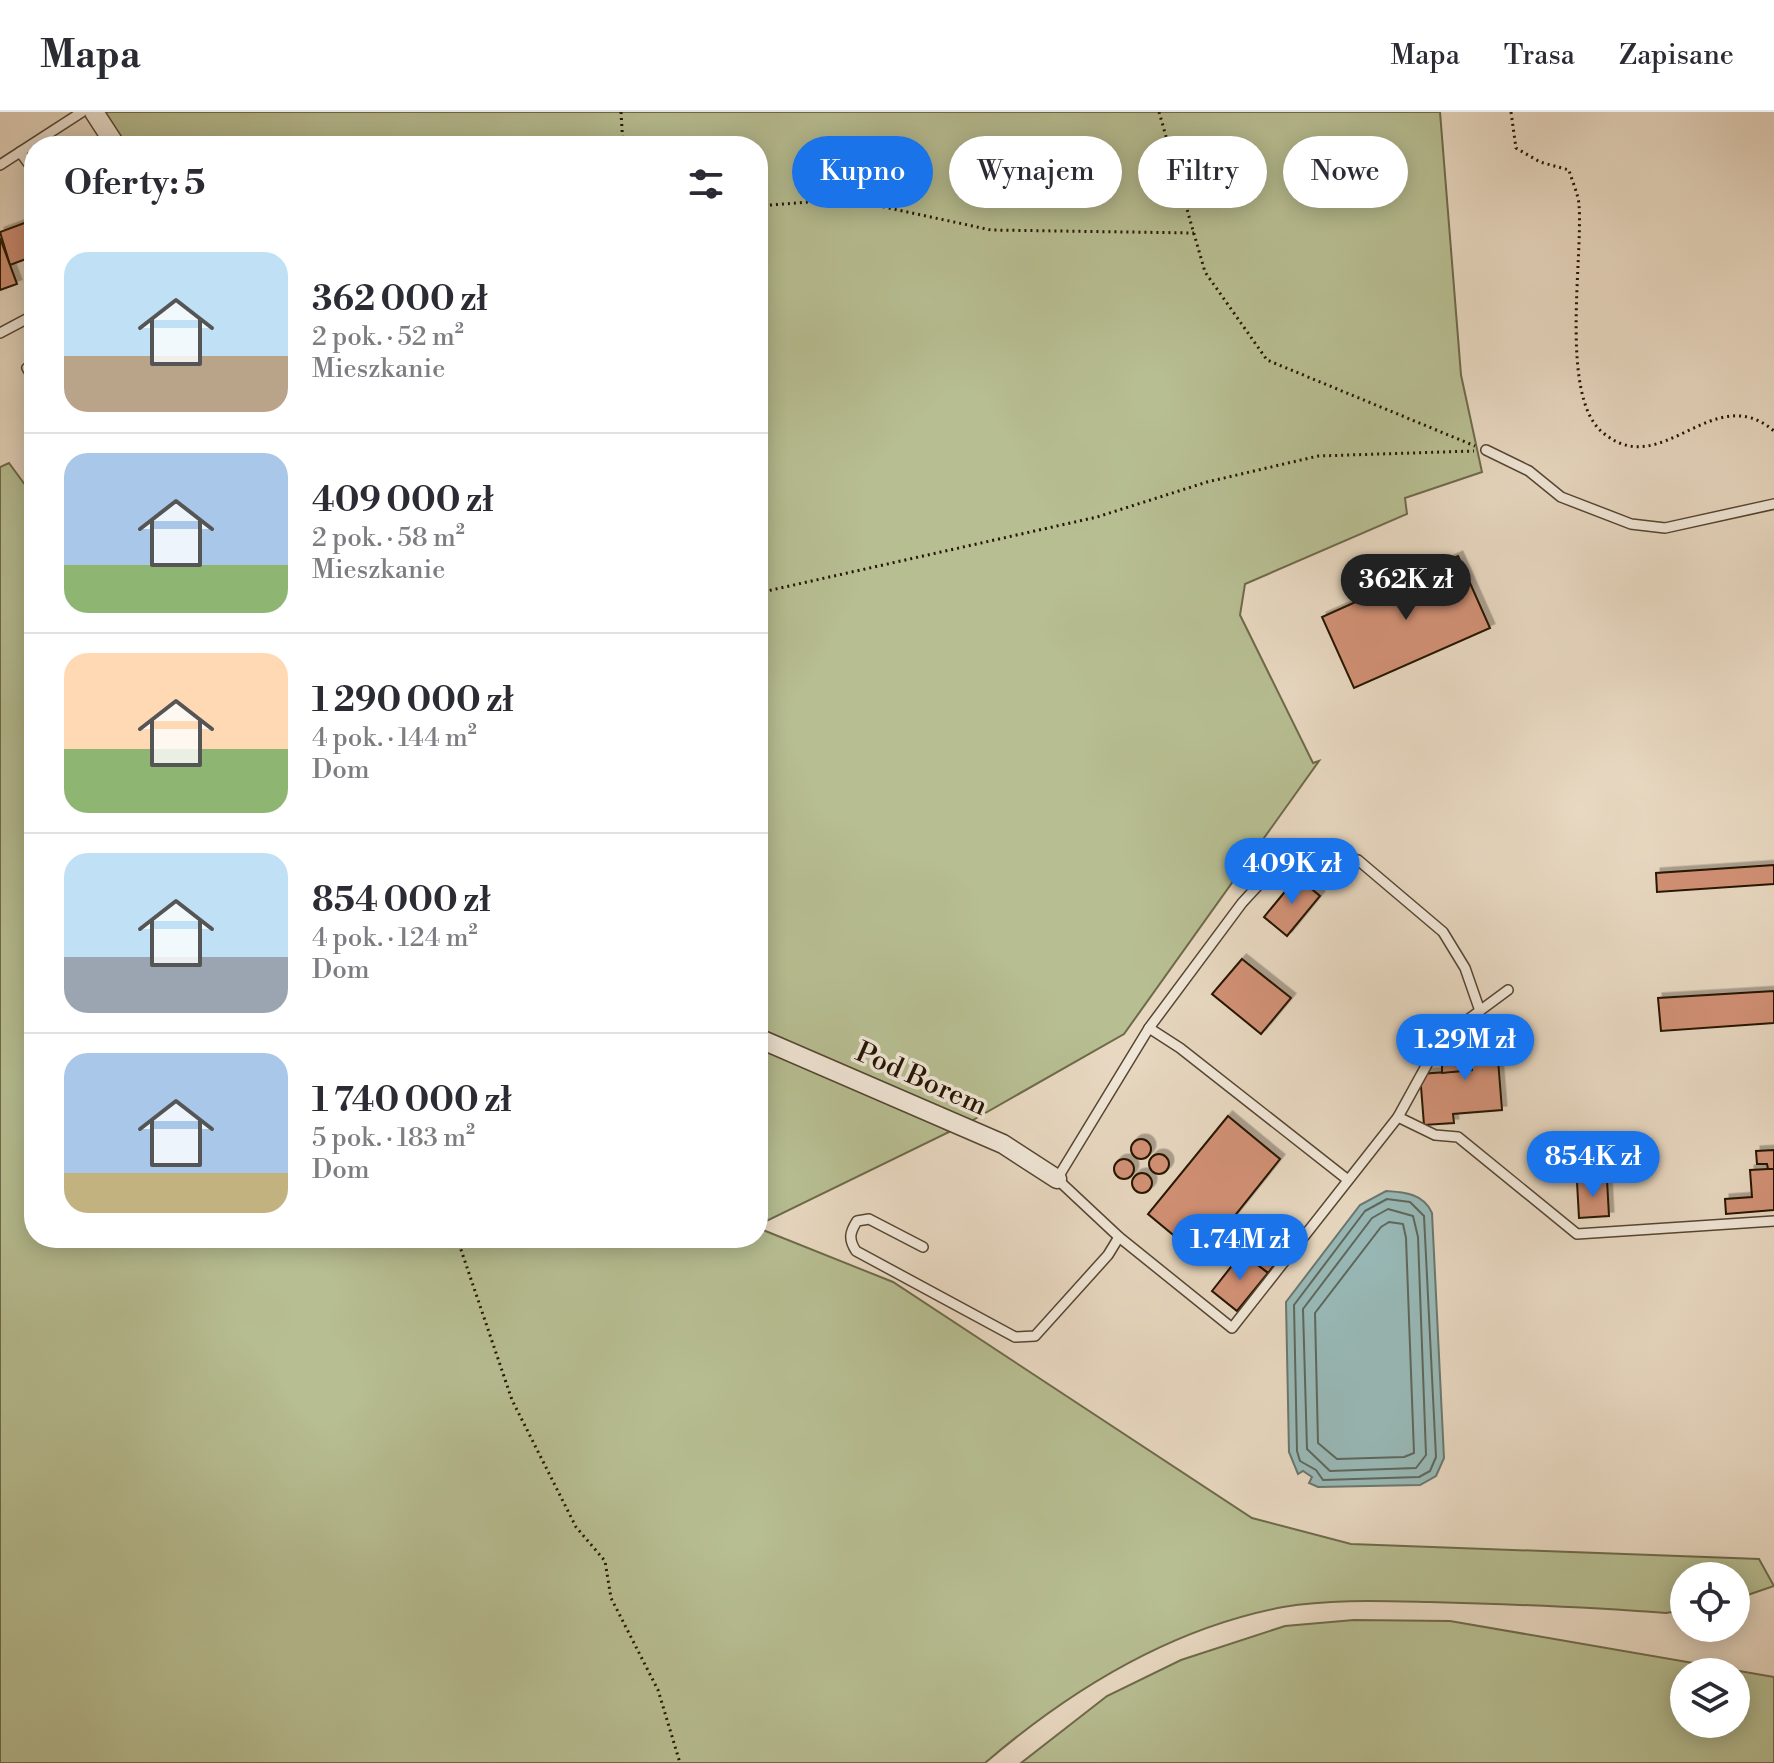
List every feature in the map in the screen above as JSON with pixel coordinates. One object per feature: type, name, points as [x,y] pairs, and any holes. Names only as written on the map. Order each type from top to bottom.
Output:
[{"type":"street","points":[[94,112],[110,136]]},
{"type":"street","name":"Pod Borem","points":[[768,1042],[1003,1144],[1057,1179]]},
{"type":"lane","points":[[45,136],[82,112]]},
{"type":"lane","points":[[0,165],[24,149]]},
{"type":"lane","points":[[20,152],[24,157]]},
{"type":"lane","points":[[0,333],[24,320]]},
{"type":"lane","points":[[1486,450],[1529,471],[1561,497],[1631,524],[1665,528],[1774,504]]},
{"type":"lane","points":[[1480,1011],[1465,968],[1443,932],[1358,860],[1332,853],[1305,855],[1275,867],[1242,903],[1149,1028],[1057,1179],[1119,1237],[1232,1328],[1398,1117],[1431,1057],[1480,1011],[1508,990]]},
{"type":"lane","points":[[1149,1028],[1180,1048],[1348,1180]]},
{"type":"lane","points":[[1398,1117],[1435,1135],[1458,1137],[1577,1234],[1774,1221]]},
{"type":"lane","points":[[923,1247],[869,1219],[857,1221],[851,1231],[850,1242],[856,1251],[1015,1337],[1035,1336],[1108,1255],[1119,1237]]},
{"type":"path","points":[[621,112],[622,136]]},
{"type":"path","points":[[1159,112],[1205,272],[1267,360],[1486,450]]},
{"type":"path","points":[[1511,112],[1516,148],[1540,162],[1569,170],[1579,201],[1579,374],[1584,405],[1601,431],[1626,445],[1652,446],[1682,436],[1703,422],[1734,414],[1759,418],[1774,431]]},
{"type":"path","points":[[768,205],[847,199],[991,230],[1194,233]]},
{"type":"path","points":[[768,591],[1082,521],[1207,482],[1318,456],[1486,450]]},
{"type":"path","points":[[460,1248],[512,1400],[576,1527],[605,1561],[611,1598],[658,1690],[680,1763]]},
{"type":"green space","points":[[104,112],[1440,112],[1461,375],[1482,472],[1405,498],[1407,514],[1245,584],[1240,615],[1313,763],[1319,761],[1124,1034],[966,1124],[768,1035],[768,136],[120,136]]},
{"type":"green space","points":[[9,463],[24,483],[24,1248],[768,1248],[768,1232],[893,1282],[1252,1518],[1351,1544],[1759,1559],[1774,1586],[1750,1594],[1750,1562],[1670,1562],[1670,1612],[1666,1613],[1393,1601],[1283,1607],[1242,1617],[1162,1646],[1087,1687],[985,1763],[0,1763],[0,467]]},
{"type":"green space","points":[[768,1051],[940,1124],[949,1132],[768,1220]]},
{"type":"green space","points":[[1354,1620],[1450,1621],[1670,1659],[1670,1738],[1750,1738],[1750,1673],[1774,1677],[1774,1763],[1021,1763],[1107,1696],[1181,1660],[1285,1626]]},
{"type":"water","points":[[1386,1191],[1407,1193],[1419,1198],[1432,1213],[1444,1458],[1436,1476],[1420,1485],[1318,1487],[1309,1483],[1312,1477],[1303,1471],[1298,1474],[1289,1452],[1286,1302],[1360,1205]]},
{"type":"building","points":[[24,223],[24,260],[10,265],[0,232]]},
{"type":"building","points":[[0,238],[17,284],[0,290]]},
{"type":"building","points":[[1458,556],[1490,628],[1354,688],[1322,617]]},
{"type":"building","points":[[1774,865],[1774,884],[1657,892],[1656,873]]},
{"type":"building","points":[[1297,877],[1320,896],[1287,936],[1264,917]]},
{"type":"building","points":[[1242,959],[1291,998],[1261,1034],[1212,994]]},
{"type":"building","points":[[1774,991],[1774,1023],[1661,1031],[1658,998]]},
{"type":"building","points":[[1495,1022],[1502,1110],[1453,1114],[1454,1123],[1424,1125],[1420,1074],[1472,1070],[1469,1024]]},
{"type":"building","points":[[1471,1059],[1472,1070],[1442,1073],[1442,1061]]},
{"type":"building","points":[[1228,1116],[1280,1159],[1201,1258],[1148,1214]]},
{"type":"building","points":[[1141,1139],[1148,1142],[1151,1149],[1148,1156],[1141,1159],[1134,1156],[1131,1149],[1134,1142]]},
{"type":"building","points":[[1774,1150],[1774,1169],[1768,1169],[1767,1164],[1757,1164],[1756,1151]]},
{"type":"building","points":[[1159,1154],[1166,1157],[1169,1164],[1166,1171],[1159,1174],[1152,1171],[1149,1164],[1152,1157]]},
{"type":"building","points":[[1124,1159],[1131,1162],[1134,1169],[1131,1176],[1124,1179],[1117,1176],[1114,1169],[1117,1162]]},
{"type":"building","points":[[1774,1169],[1774,1210],[1726,1214],[1725,1199],[1752,1197],[1750,1170]]},
{"type":"building","points":[[1142,1173],[1149,1176],[1152,1183],[1149,1190],[1142,1193],[1135,1190],[1132,1183],[1135,1176]]},
{"type":"building","points":[[1607,1180],[1609,1216],[1579,1218],[1577,1182]]},
{"type":"building","points":[[1253,1240],[1278,1260],[1268,1273],[1242,1253]]},
{"type":"building","points":[[1242,1253],[1268,1273],[1237,1311],[1212,1291]]}]
